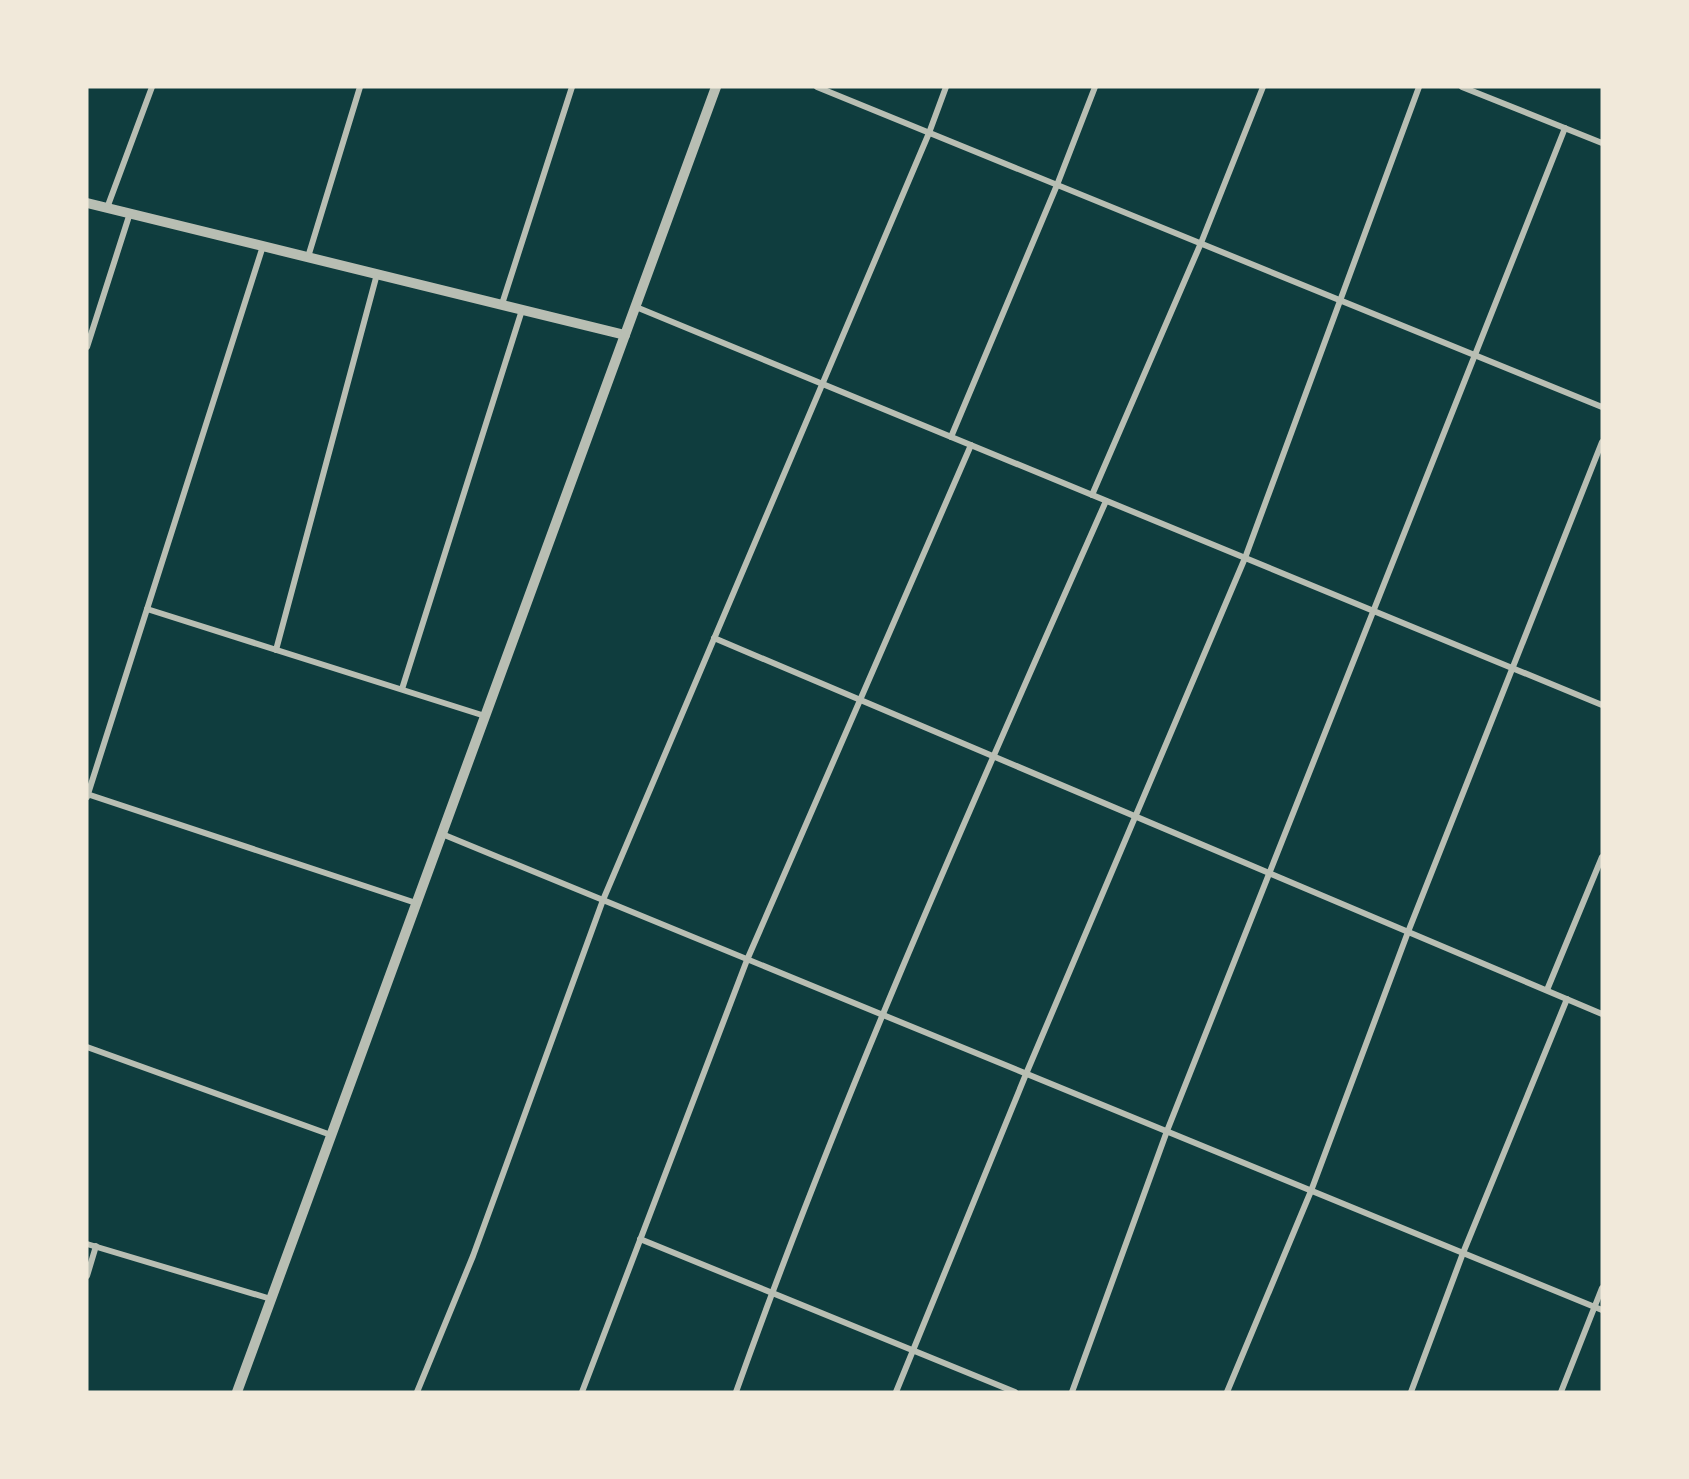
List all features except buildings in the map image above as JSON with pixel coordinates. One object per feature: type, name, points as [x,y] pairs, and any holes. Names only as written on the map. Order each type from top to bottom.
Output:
[{"type":"street","points":[[107,208],[153,87]]},
{"type":"street","points":[[308,257],[360,87]]},
{"type":"street","points":[[502,304],[572,87]]},
{"type":"street","points":[[237,1392],[716,87]]},
{"type":"street","points":[[817,87],[1602,407]]},
{"type":"street","points":[[417,1392],[473,1256],[603,900],[929,133],[946,87]]},
{"type":"street","points":[[951,437],[1057,185],[1095,87]]},
{"type":"street","points":[[1092,495],[1201,243],[1263,87]]},
{"type":"street","points":[[896,1392],[1026,1074],[1245,558],[1419,87]]},
{"type":"street","points":[[1462,87],[1602,143]]},
{"type":"street","points":[[1072,1392],[1167,1131],[1565,128]]},
{"type":"street","points":[[87,203],[625,335]]},
{"type":"street","points":[[87,347],[130,213]]},
{"type":"street","points":[[263,246],[87,795],[416,903]]},
{"type":"street","points":[[276,650],[377,274]]},
{"type":"street","points":[[636,307],[1602,705]]},
{"type":"street","points":[[402,689],[522,309]]},
{"type":"street","points":[[1227,1392],[1311,1191],[1408,932],[1602,442]]},
{"type":"street","points":[[582,1392],[747,960],[971,446]]},
{"type":"street","points":[[736,1392],[772,1293],[882,1015],[1106,501]]},
{"type":"street","points":[[147,609],[485,716]]},
{"type":"street","points":[[714,638],[1602,1014]]},
{"type":"street","points":[[442,834],[1602,1310]]},
{"type":"street","points":[[1547,990],[1602,857]]},
{"type":"street","points":[[1411,1392],[1463,1253],[1567,999]]},
{"type":"street","points":[[87,1047],[331,1135]]},
{"type":"street","points":[[640,1239],[1015,1392]]},
{"type":"street","points":[[87,1244],[271,1299]]},
{"type":"street","points":[[87,1276],[96,1246]]},
{"type":"street","points":[[1561,1392],[1602,1288]]}]
